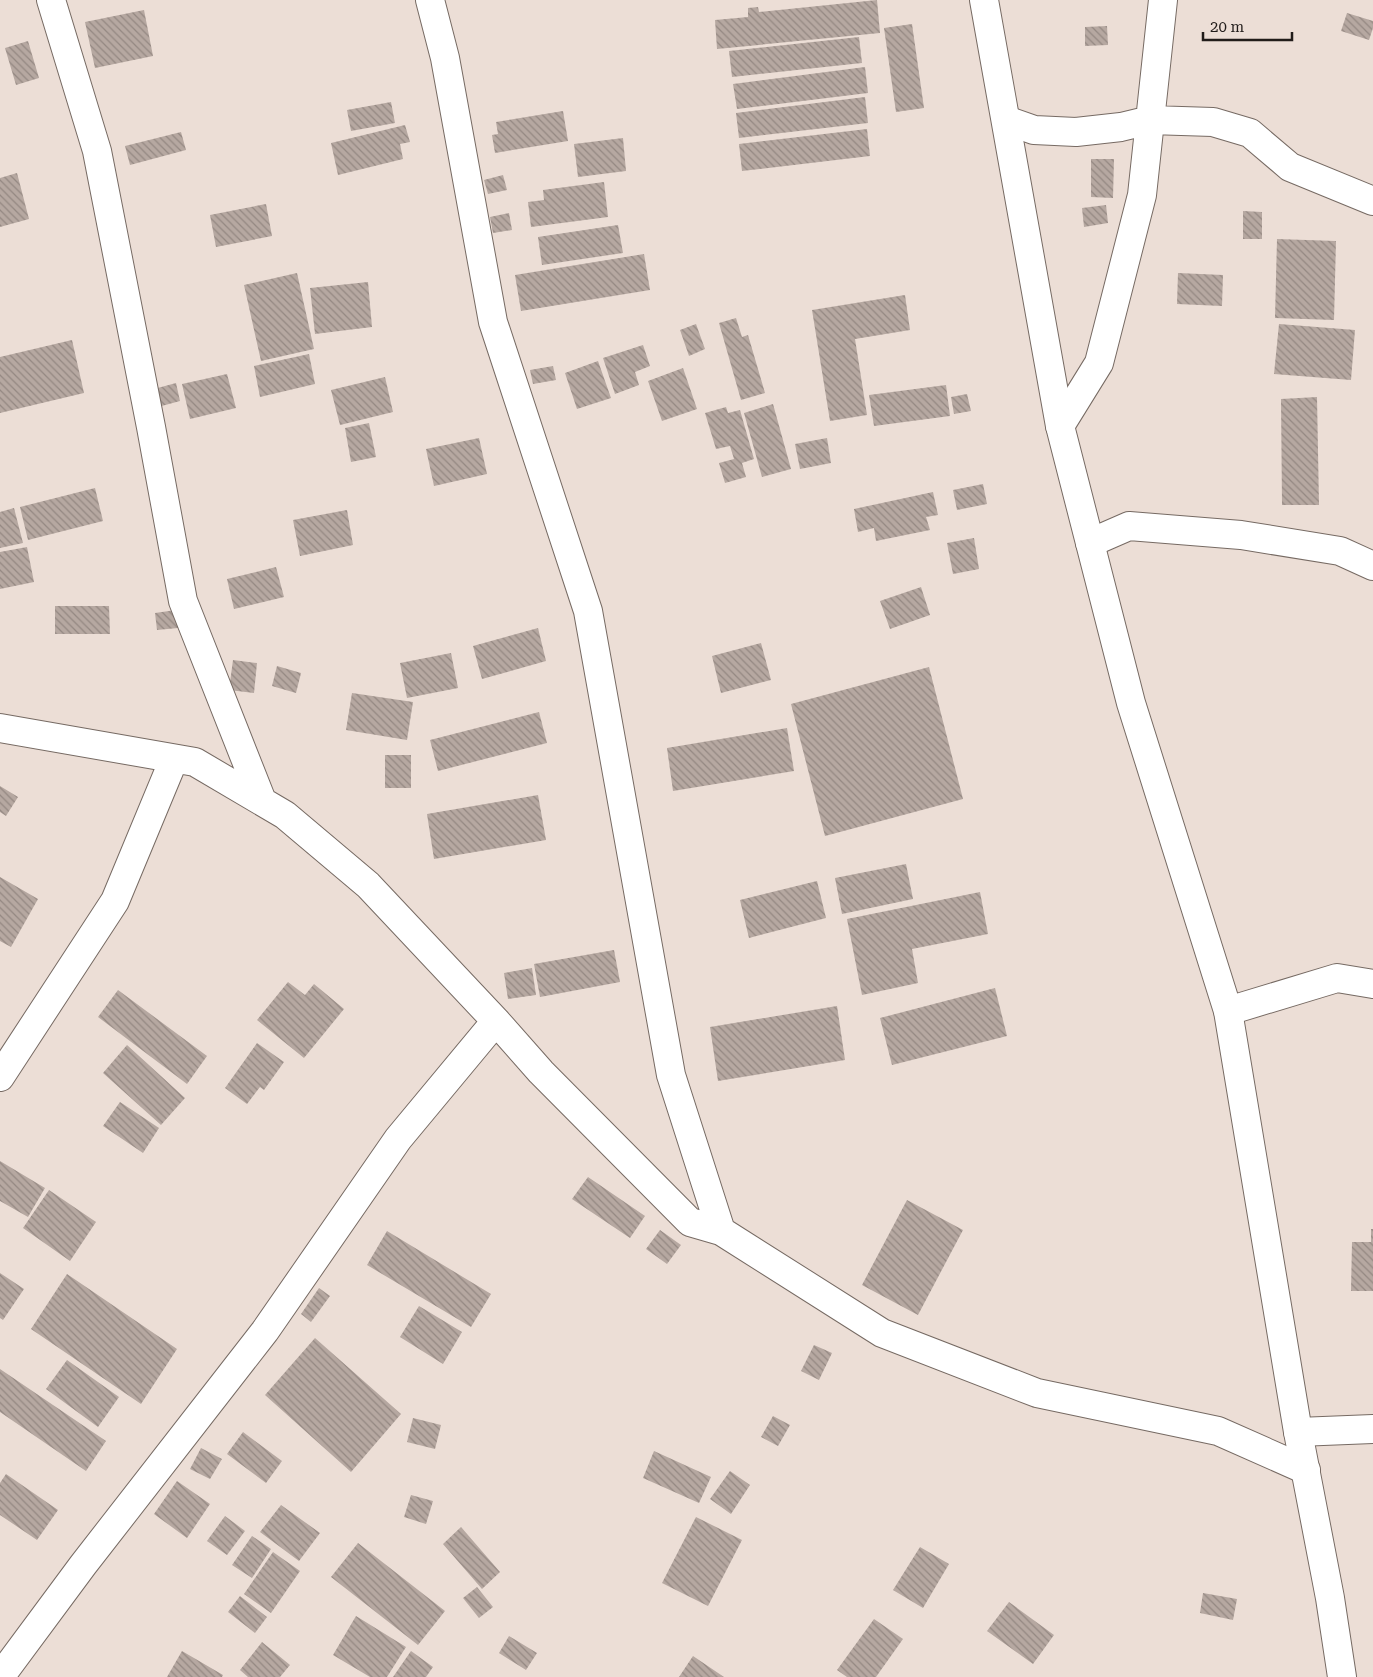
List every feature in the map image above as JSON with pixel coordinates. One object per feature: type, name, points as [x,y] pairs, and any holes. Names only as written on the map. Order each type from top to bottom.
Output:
[{"type":"street","points":[[51,0],[97,151],[183,601],[262,801]]},
{"type":"street","points":[[430,0],[445,58],[494,322],[588,611],[671,1074],[721,1231]]},
{"type":"street","points":[[984,0],[1060,426],[1131,703],[1228,1011],[1298,1432],[1330,1598],[1342,1677]]},
{"type":"street","points":[[1060,426],[1099,363],[1142,195],[1163,0]]},
{"type":"street","points":[[1006,120],[1034,130],[1076,132],[1121,127],[1150,120],[1213,122],[1250,133],[1290,167],[1373,201]]},
{"type":"street","points":[[1090,543],[1129,526],[1241,535],[1340,551],[1373,566]]},
{"type":"street","points":[[0,728],[195,762],[285,815],[368,885],[496,1021],[541,1072],[690,1222],[721,1231],[882,1333],[1037,1393],[1218,1432],[1306,1470]]},
{"type":"street","points":[[0,1078],[115,901],[174,759]]},
{"type":"street","points":[[1228,1011],[1337,978],[1373,984]]},
{"type":"street","points":[[0,1677],[83,1566],[265,1331],[398,1139],[496,1021]]},
{"type":"street","points":[[1298,1432],[1373,1428]]},
{"type":"building","points":[[877,0],[880,33],[717,49],[715,20],[748,17],[748,8],[758,7],[759,12]]},
{"type":"building","points":[[144,10],[153,56],[95,68],[85,22]]},
{"type":"building","points":[[1347,13],[1373,21],[1369,40],[1341,31]]},
{"type":"building","points":[[912,24],[924,108],[896,112],[884,28]]},
{"type":"building","points":[[1107,26],[1108,45],[1085,46],[1085,27]]},
{"type":"building","points":[[859,37],[862,63],[732,77],[729,51]]},
{"type":"building","points":[[28,41],[39,78],[16,85],[5,48]]},
{"type":"building","points":[[865,67],[868,93],[737,109],[733,84]]},
{"type":"building","points":[[865,97],[868,123],[739,138],[736,113]]},
{"type":"building","points":[[391,102],[395,123],[351,131],[347,110]]},
{"type":"building","points":[[563,111],[568,141],[495,153],[492,135],[498,134],[496,122]]},
{"type":"building","points":[[405,125],[410,142],[400,144],[403,159],[338,175],[331,143]]},
{"type":"building","points":[[867,129],[870,156],[742,171],[739,144]]},
{"type":"building","points":[[181,132],[186,150],[130,165],[125,146]]},
{"type":"building","points":[[623,138],[626,171],[578,177],[574,144]]},
{"type":"building","points":[[1091,159],[1114,159],[1113,198],[1091,197]]},
{"type":"building","points":[[17,173],[29,219],[0,227],[0,178]]},
{"type":"building","points":[[503,175],[507,190],[488,194],[484,180]]},
{"type":"building","points":[[604,182],[608,217],[531,227],[528,202],[544,200],[543,190]]},
{"type":"building","points":[[266,204],[272,236],[216,247],[210,215]]},
{"type":"building","points":[[1106,205],[1108,223],[1084,227],[1082,208]]},
{"type":"building","points":[[1243,211],[1262,212],[1262,239],[1243,239]]},
{"type":"building","points":[[509,213],[512,230],[493,233],[490,217]]},
{"type":"building","points":[[618,225],[623,253],[542,265],[538,237]]},
{"type":"building","points":[[1277,239],[1336,241],[1334,320],[1275,318]]},
{"type":"building","points":[[644,254],[650,290],[521,311],[515,275]]},
{"type":"building","points":[[297,273],[314,349],[261,361],[244,285]]},
{"type":"building","points":[[1178,273],[1223,275],[1222,306],[1177,304]]},
{"type":"building","points":[[368,282],[372,327],[315,334],[310,288]]},
{"type":"building","points":[[905,295],[910,330],[855,339],[867,415],[830,421],[812,310]]},
{"type":"building","points":[[736,318],[742,337],[748,335],[765,393],[741,400],[719,323]]},
{"type":"building","points":[[696,324],[705,349],[689,356],[680,330]]},
{"type":"building","points":[[1279,324],[1355,330],[1351,380],[1274,374]]},
{"type":"building","points":[[72,340],[84,393],[0,413],[0,357]]},
{"type":"building","points":[[643,345],[650,366],[635,372],[639,385],[615,394],[603,358]]},
{"type":"building","points":[[309,354],[315,384],[260,397],[254,366]]},
{"type":"building","points":[[598,361],[611,398],[577,409],[565,373]]},
{"type":"building","points":[[553,366],[556,380],[533,384],[530,370]]},
{"type":"building","points":[[683,368],[697,409],[662,421],[648,381]]},
{"type":"building","points":[[227,374],[236,408],[190,419],[182,384]]},
{"type":"building","points":[[385,377],[393,412],[340,425],[331,390]]},
{"type":"building","points":[[176,383],[180,401],[158,407],[154,389]]},
{"type":"building","points":[[946,385],[950,416],[874,426],[869,395]]},
{"type":"building","points":[[967,394],[971,411],[954,414],[951,397]]},
{"type":"building","points":[[1317,397],[1319,505],[1282,505],[1281,399]]},
{"type":"building","points":[[773,404],[791,469],[762,477],[744,413]]},
{"type":"building","points":[[726,407],[728,413],[740,410],[754,459],[742,463],[746,477],[725,483],[719,463],[734,459],[730,446],[716,449],[705,413]]},
{"type":"building","points":[[369,423],[376,457],[351,462],[345,428]]},
{"type":"building","points":[[479,438],[487,474],[434,486],[426,449]]},
{"type":"building","points":[[827,438],[831,463],[800,469],[795,444]]},
{"type":"building","points":[[983,484],[987,504],[957,510],[953,490]]},
{"type":"building","points":[[95,488],[103,521],[28,540],[20,507]]},
{"type":"building","points":[[933,492],[938,515],[926,517],[930,530],[876,541],[874,528],[858,532],[854,509]]},
{"type":"building","points":[[14,508],[23,543],[0,548],[0,512]]},
{"type":"building","points":[[347,510],[353,545],[300,556],[293,520]]},
{"type":"building","points":[[974,538],[979,569],[953,574],[947,543]]},
{"type":"building","points":[[27,547],[34,582],[0,589],[0,552]]},
{"type":"building","points":[[276,567],[284,597],[234,609],[227,579]]},
{"type":"building","points":[[921,587],[930,615],[890,629],[880,601]]},
{"type":"building","points":[[55,606],[109,606],[110,634],[55,634]]},
{"type":"building","points":[[176,610],[178,628],[157,630],[155,613]]},
{"type":"building","points":[[538,628],[546,661],[482,679],[473,646]]},
{"type":"building","points":[[761,643],[771,680],[721,693],[712,656]]},
{"type":"building","points":[[451,653],[458,688],[407,698],[400,663]]},
{"type":"building","points":[[233,660],[257,663],[254,693],[229,690]]},
{"type":"building","points":[[277,666],[301,673],[296,693],[272,686]]},
{"type":"building","points":[[929,667],[963,799],[825,836],[791,704]]},
{"type":"building","points":[[352,693],[413,702],[407,740],[346,730]]},
{"type":"building","points":[[539,712],[547,743],[438,771],[430,740]]},
{"type":"building","points":[[787,728],[794,771],[673,791],[667,748]]},
{"type":"building","points":[[385,755],[411,755],[411,788],[385,788]]},
{"type":"building","points":[[0,786],[18,797],[6,816],[0,812]]},
{"type":"building","points":[[538,795],[546,840],[434,859],[427,814]]},
{"type":"building","points":[[906,864],[913,899],[842,914],[835,878]]},
{"type":"building","points":[[0,877],[38,899],[11,947],[0,941]]},
{"type":"building","points":[[817,881],[826,918],[749,938],[740,900]]},
{"type":"building","points":[[980,892],[988,934],[912,949],[918,983],[862,995],[847,919]]},
{"type":"building","points":[[614,950],[620,982],[540,997],[534,964]]},
{"type":"building","points":[[532,968],[536,995],[508,999],[504,973]]},
{"type":"building","points":[[288,982],[305,995],[314,984],[344,1009],[304,1058],[257,1020]]},
{"type":"building","points":[[995,988],[1007,1036],[892,1065],[880,1018]]},
{"type":"building","points":[[118,990],[207,1056],[187,1084],[98,1017]]},
{"type":"building","points":[[837,1006],[845,1060],[718,1081],[710,1027]]},
{"type":"building","points":[[257,1043],[284,1062],[264,1090],[260,1087],[247,1104],[225,1088]]},
{"type":"building","points":[[127,1045],[185,1098],[161,1125],[103,1073]]},
{"type":"building","points":[[120,1102],[159,1128],[143,1153],[103,1126]]},
{"type":"building","points":[[0,1161],[45,1188],[28,1217],[0,1201]]},
{"type":"building","points":[[588,1177],[645,1216],[630,1238],[572,1199]]},
{"type":"building","points":[[49,1190],[96,1222],[70,1261],[23,1228]]},
{"type":"building","points":[[907,1200],[963,1230],[918,1315],[862,1285]]},
{"type":"building","points":[[1371,1229],[1373,1229],[1373,1291],[1351,1291],[1352,1242],[1371,1242]]},
{"type":"building","points":[[660,1230],[681,1245],[667,1264],[646,1249]]},
{"type":"building","points":[[387,1231],[491,1294],[471,1327],[367,1265]]},
{"type":"building","points":[[0,1273],[24,1289],[3,1320],[0,1318]]},
{"type":"building","points":[[67,1274],[177,1349],[141,1404],[31,1329]]},
{"type":"building","points":[[319,1288],[330,1296],[311,1322],[301,1314]]},
{"type":"building","points":[[419,1306],[462,1332],[443,1364],[400,1337]]},
{"type":"building","points":[[315,1338],[401,1414],[351,1472],[265,1395]]},
{"type":"building","points":[[814,1345],[832,1353],[819,1380],[801,1371]]},
{"type":"building","points":[[67,1360],[119,1397],[98,1427],[46,1389]]},
{"type":"building","points":[[0,1369],[106,1441],[86,1471],[0,1412]]},
{"type":"building","points":[[773,1416],[790,1425],[778,1446],[761,1437]]},
{"type":"building","points":[[413,1418],[441,1425],[435,1449],[407,1442]]},
{"type":"building","points":[[243,1432],[282,1461],[266,1483],[227,1454]]},
{"type":"building","points":[[201,1448],[222,1459],[210,1479],[190,1469]]},
{"type":"building","points":[[654,1451],[711,1477],[699,1503],[643,1478]]},
{"type":"building","points":[[730,1471],[750,1485],[731,1514],[710,1499]]},
{"type":"building","points":[[6,1474],[58,1510],[37,1540],[0,1515],[0,1483]]},
{"type":"building","points":[[177,1481],[210,1504],[187,1538],[154,1514]]},
{"type":"building","points":[[411,1495],[433,1501],[426,1524],[404,1517]]},
{"type":"building","points":[[281,1505],[320,1533],[299,1561],[260,1532]]},
{"type":"building","points":[[225,1516],[245,1531],[227,1555],[207,1541]]},
{"type":"building","points":[[696,1517],[742,1540],[708,1606],[662,1583]]},
{"type":"building","points":[[461,1527],[500,1572],[482,1589],[443,1544]]},
{"type":"building","points":[[252,1536],[271,1549],[252,1578],[232,1565]]},
{"type":"building","points":[[358,1543],[445,1611],[418,1645],[331,1577]]},
{"type":"building","points":[[920,1547],[949,1564],[923,1608],[893,1590]]},
{"type":"building","points":[[273,1552],[300,1571],[271,1613],[244,1594]]},
{"type":"building","points":[[477,1587],[493,1607],[479,1618],[463,1598]]},
{"type":"building","points":[[1203,1593],[1237,1599],[1233,1620],[1200,1613]]},
{"type":"building","points":[[240,1596],[267,1617],[255,1633],[228,1612]]},
{"type":"building","points":[[1009,1602],[1054,1635],[1033,1664],[987,1631]]},
{"type":"building","points":[[356,1616],[406,1647],[387,1677],[370,1677],[333,1655]]},
{"type":"building","points":[[874,1619],[903,1639],[876,1677],[847,1677],[837,1670]]},
{"type":"building","points":[[509,1636],[537,1653],[526,1670],[499,1653]]},
{"type":"building","points":[[262,1642],[290,1665],[280,1677],[248,1677],[240,1670]]},
{"type":"building","points":[[182,1651],[223,1675],[222,1677],[167,1677]]},
{"type":"building","points":[[411,1651],[433,1667],[426,1677],[393,1677]]},
{"type":"building","points":[[693,1656],[724,1677],[679,1677]]}]
